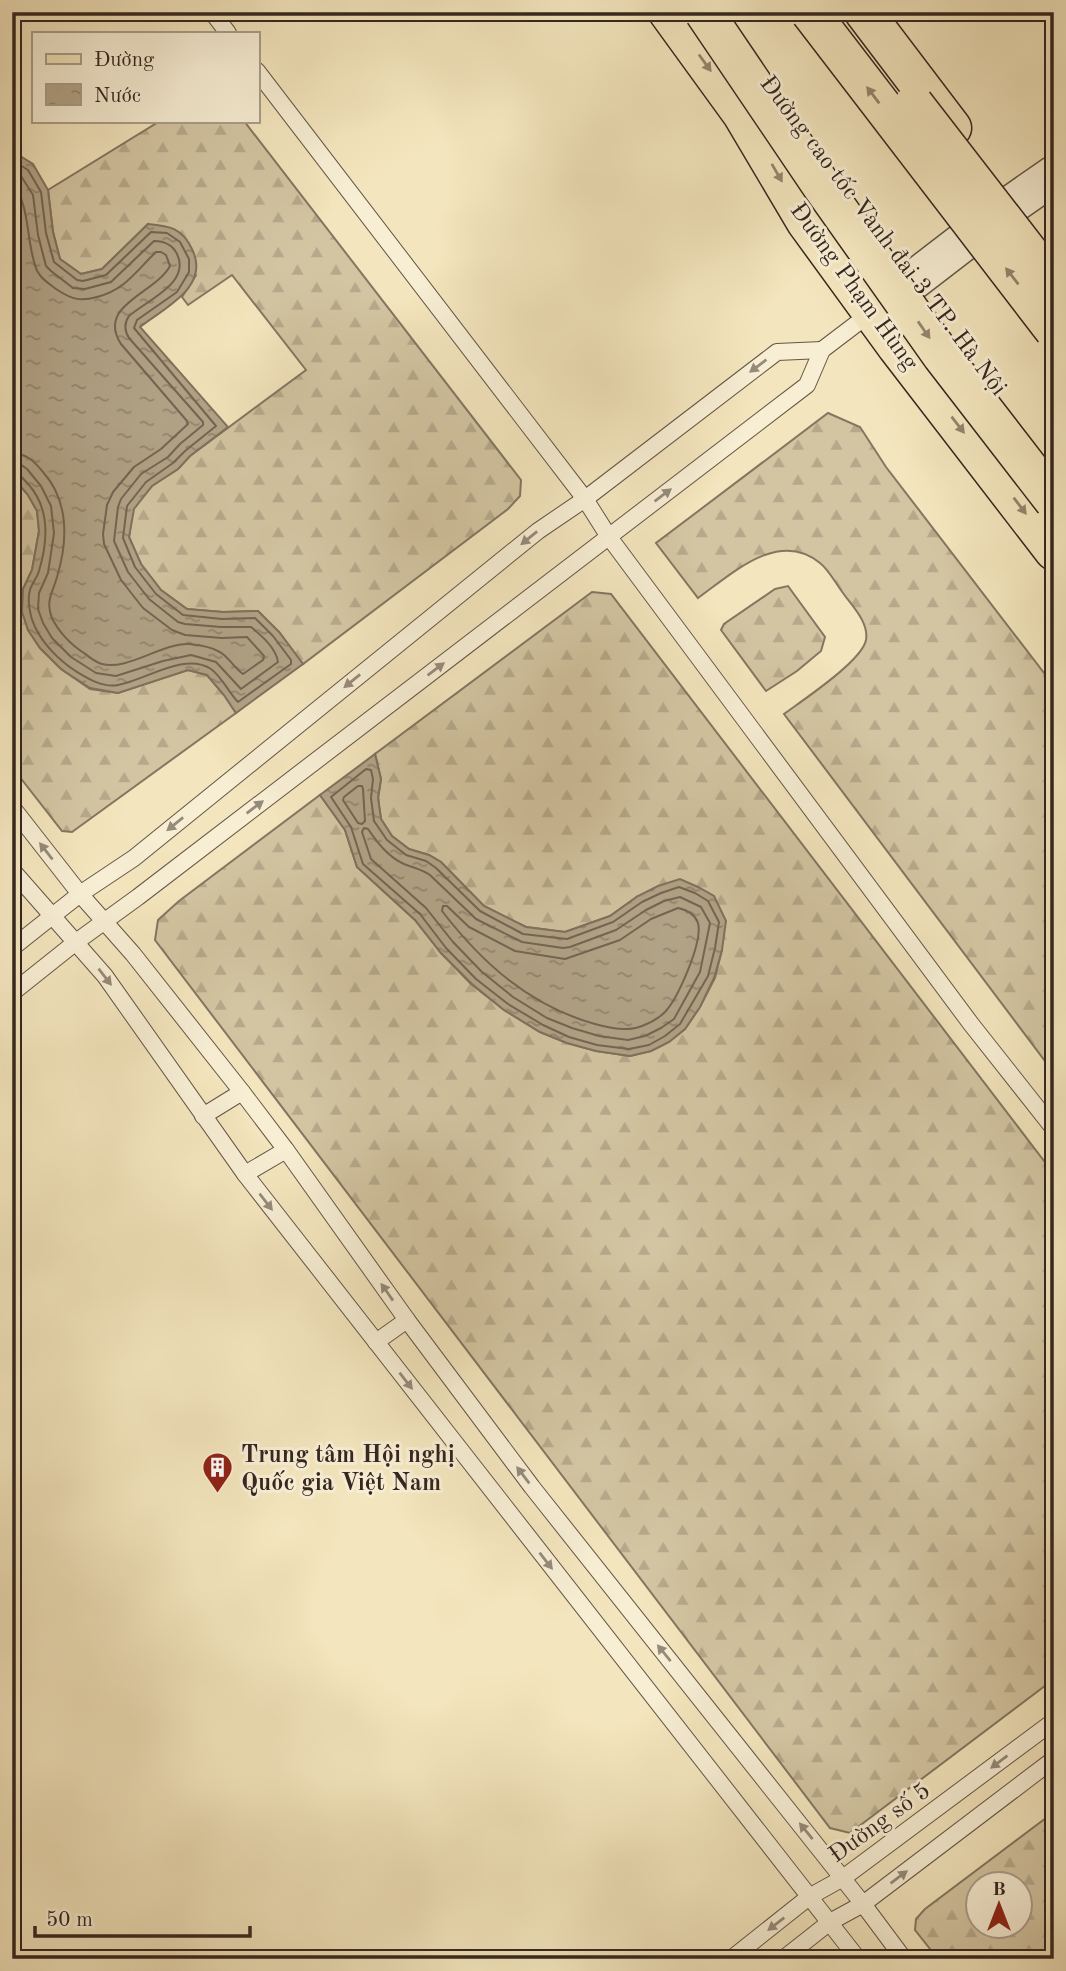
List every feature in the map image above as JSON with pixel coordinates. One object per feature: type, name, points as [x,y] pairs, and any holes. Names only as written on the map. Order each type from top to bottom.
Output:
[{"type":"main road","name":"Đường Phạm Hùng","points":[[668,12],[742,114],[806,222],[1054,551]]},
{"type":"main road","points":[[704,12],[821,185],[942,356],[1054,501]]},
{"type":"main road","name":"Đường cao tốc Vành đai 3 TP. Hà Nội","points":[[714,12],[1054,457]]},
{"type":"main road","points":[[810,12],[1054,330]]},
{"type":"main road","points":[[844,12],[1054,285]]},
{"type":"main road","points":[[864,12],[1054,258]]},
{"type":"street","points":[[872,312],[1054,175]]},
{"type":"lane","points":[[212,12],[227,32]]},
{"type":"lane","points":[[259,74],[585,499],[609,537],[971,1024],[1054,1129]]},
{"type":"lane","points":[[12,993],[807,385],[822,351],[872,312]]},
{"type":"lane","points":[[12,948],[80,894],[134,858],[538,531],[585,499],[777,352],[822,351]]},
{"type":"lane","points":[[12,807],[104,923],[134,954],[242,1092],[532,1487],[863,1903],[904,1959]]},
{"type":"lane","points":[[12,870],[105,976],[245,1174],[858,1959]]},
{"type":"lane","points":[[203,1116],[242,1092]]},
{"type":"lane","points":[[245,1174],[286,1150]]},
{"type":"lane","points":[[376,1342],[407,1320]]},
{"type":"lane","name":"Đường số 5","points":[[731,1959],[809,1897],[843,1878],[1054,1721]]},
{"type":"lane","points":[[783,1959],[830,1922],[863,1903],[1054,1759]]},
{"type":"green space","points":[[158,122],[245,122],[521,480],[520,496],[508,509],[303,664],[279,632],[258,611],[187,609],[161,590],[141,564],[129,537],[133,509],[152,486],[306,370],[232,275],[188,305],[182,297],[196,275],[148,224],[102,269],[81,274],[60,259],[53,232],[48,190]]},
{"type":"green space","points":[[828,413],[860,427],[886,467],[1054,686],[1054,1073],[784,714],[843,669],[862,649],[866,640],[862,621],[829,573],[820,563],[804,554],[789,551],[773,553],[741,567],[698,598],[656,543]]},
{"type":"green space","points":[[12,476],[37,511],[39,531],[32,570],[23,589],[28,630],[40,648],[61,669],[90,689],[118,693],[188,670],[207,675],[236,713],[72,832],[62,831],[12,767]]},
{"type":"green space","points":[[788,586],[825,637],[821,651],[766,691],[721,630],[724,624],[775,589]]},
{"type":"green space","points":[[592,592],[611,594],[1054,1174],[1054,1679],[850,1833],[830,1828],[155,940],[158,920],[179,901],[320,795],[345,830],[357,867],[415,920],[441,953],[471,984],[504,1010],[540,1032],[596,1051],[630,1056],[651,1051],[669,1042],[685,1029],[700,1007],[715,978],[722,950],[638,896],[610,916],[565,932],[526,927],[484,906],[441,862],[409,849],[392,836],[381,819],[378,798],[381,779],[375,754]]},
{"type":"green space","points":[[1054,1812],[1054,1959],[938,1959],[915,1930],[916,1919],[964,1880],[964,1940],[1034,1940],[1034,1870],[977,1870]]},
{"type":"water","points":[[12,151],[33,164],[48,190],[53,232],[60,259],[81,274],[102,269],[148,224],[174,229],[192,249],[196,262],[195,275],[190,285],[172,304],[140,327],[228,427],[190,456],[178,469],[152,486],[134,509],[129,537],[141,564],[161,590],[187,609],[258,611],[279,632],[303,664],[236,713],[207,675],[188,670],[118,693],[90,688],[61,669],[40,648],[28,630],[22,612],[23,589],[32,570],[39,531],[37,511],[12,476]]},
{"type":"water","points":[[375,754],[381,779],[378,798],[381,819],[392,836],[409,849],[441,862],[484,906],[526,927],[565,932],[610,916],[638,896],[680,879],[714,896],[726,921],[722,950],[714,978],[700,1007],[685,1029],[669,1042],[651,1051],[630,1056],[596,1051],[540,1032],[504,1010],[472,984],[441,953],[415,920],[357,867],[345,830],[320,795]]},
{"type":"place","name":"Trung tâm Hội nghị Quốc gia Việt Nam","points":[[218,1495]]}]
